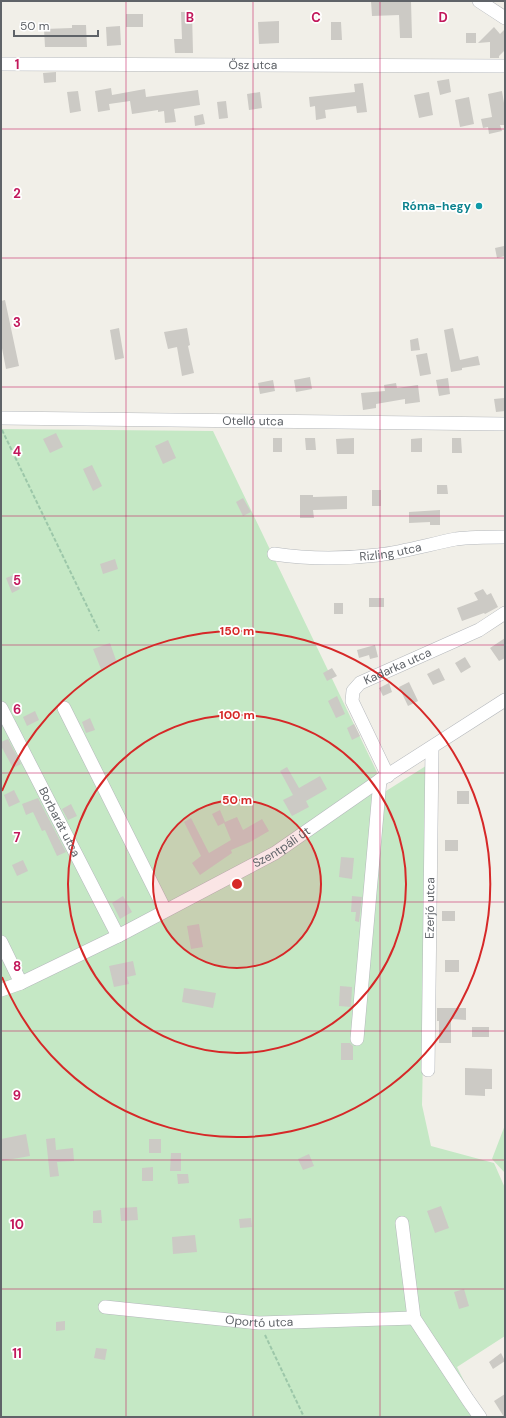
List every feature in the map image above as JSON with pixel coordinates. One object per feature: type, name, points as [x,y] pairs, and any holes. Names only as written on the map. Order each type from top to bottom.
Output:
[{"type":"street","points":[[479,1],[505,18]]},
{"type":"street","name":"Ősz utca","points":[[1,64],[505,66]]},
{"type":"street","name":"Otelló utca","points":[[1,418],[505,424]]},
{"type":"street","name":"Rizling utca","points":[[274,554],[300,558],[378,555],[458,539],[505,537]]},
{"type":"street","name":"Kadarka utca","points":[[384,778],[352,701],[353,691],[360,683],[472,633],[505,613]]},
{"type":"street","name":"Szentpáli út","points":[[1,990],[21,983],[118,936],[275,852],[384,778],[505,700]]},
{"type":"street","name":"Borbarát utca","points":[[1,708],[118,936]]},
{"type":"street","points":[[64,708],[165,910]]},
{"type":"street","name":"Ezerjó utca","points":[[428,1070],[432,748]]},
{"type":"street","points":[[357,1039],[384,778]]},
{"type":"street","points":[[1,942],[21,983]]},
{"type":"street","points":[[402,1223],[414,1318],[480,1417]]},
{"type":"street","name":"Oportó utca","points":[[105,1307],[259,1323],[414,1318]]},
{"type":"path","points":[[1,427],[99,632]]},
{"type":"path","points":[[259,1323],[304,1417]]},
{"type":"green space","points":[[1,429],[213,431],[386,791],[429,764],[422,1105],[431,1146],[494,1163],[505,1188],[505,1336],[457,1367],[482,1417],[1,1417]]},
{"type":"green space","points":[[505,1125],[505,1173],[492,1159]]},
{"type":"building","points":[[371,1],[411,1],[412,38],[400,38],[399,15],[372,16]]},
{"type":"building","points":[[181,12],[192,12],[193,53],[175,53],[174,39],[182,39]]},
{"type":"building","points":[[126,14],[143,14],[143,27],[126,27]]},
{"type":"building","points":[[279,21],[279,43],[259,44],[258,22]]},
{"type":"building","points":[[331,22],[341,22],[342,40],[331,40]]},
{"type":"building","points":[[72,25],[86,25],[87,47],[45,47],[44,29],[72,28]]},
{"type":"building","points":[[120,26],[121,45],[107,46],[106,27]]},
{"type":"building","points":[[494,27],[500,34],[505,29],[505,50],[499,58],[490,58],[490,42],[478,43]]},
{"type":"building","points":[[466,33],[476,33],[476,43],[466,43]]},
{"type":"building","points":[[56,72],[56,82],[44,83],[43,73]]},
{"type":"building","points":[[449,79],[451,92],[440,95],[437,81]]},
{"type":"building","points":[[363,83],[367,112],[357,113],[356,106],[325,110],[326,118],[316,120],[315,106],[310,107],[309,97],[355,92],[354,84]]},
{"type":"building","points":[[111,88],[112,95],[145,89],[146,97],[198,90],[200,105],[174,109],[176,122],[165,123],[164,111],[158,112],[158,110],[132,114],[130,101],[109,104],[110,110],[98,112],[95,91]]},
{"type":"building","points":[[78,91],[81,111],[70,113],[67,92]]},
{"type":"building","points":[[502,91],[505,109],[505,125],[500,125],[502,131],[489,134],[488,127],[483,128],[481,119],[492,117],[488,94]]},
{"type":"building","points":[[260,92],[262,108],[249,110],[247,94]]},
{"type":"building","points":[[429,92],[433,115],[419,118],[414,95]]},
{"type":"building","points":[[469,97],[474,124],[460,127],[455,100]]},
{"type":"building","points":[[226,101],[228,118],[219,119],[217,102]]},
{"type":"building","points":[[203,114],[205,124],[195,126],[194,116]]},
{"type":"building","points":[[504,246],[505,256],[497,258],[495,248]]},
{"type":"building","points":[[5,300],[19,366],[6,369],[1,343],[1,301]]},
{"type":"building","points":[[119,328],[124,358],[115,360],[110,330]]},
{"type":"building","points":[[187,328],[190,345],[188,346],[194,373],[182,376],[177,347],[168,349],[164,332]]},
{"type":"building","points":[[453,328],[460,360],[478,356],[480,365],[462,368],[462,370],[451,372],[444,330]]},
{"type":"building","points":[[418,338],[420,350],[411,351],[410,340]]},
{"type":"building","points":[[427,353],[431,374],[420,376],[416,355]]},
{"type":"building","points":[[310,377],[312,389],[296,392],[294,380]]},
{"type":"building","points":[[448,378],[450,394],[439,396],[436,380]]},
{"type":"building","points":[[273,380],[275,391],[260,394],[258,383]]},
{"type":"building","points":[[396,383],[397,388],[418,385],[420,402],[405,404],[405,399],[376,404],[376,408],[363,410],[361,393],[385,391],[384,385]]},
{"type":"building","points":[[504,398],[505,411],[496,412],[494,399]]},
{"type":"building","points":[[56,433],[63,447],[50,453],[43,439]]},
{"type":"building","points":[[273,438],[282,438],[282,452],[273,452]]},
{"type":"building","points":[[305,438],[315,438],[316,450],[306,450]]},
{"type":"building","points":[[354,438],[354,454],[337,454],[336,439]]},
{"type":"building","points":[[422,438],[422,452],[411,452],[411,439]]},
{"type":"building","points":[[452,438],[461,438],[462,453],[452,453]]},
{"type":"building","points":[[168,440],[176,458],[163,464],[155,446]]},
{"type":"building","points":[[92,465],[102,486],[93,491],[83,469]]},
{"type":"building","points":[[437,485],[447,485],[448,494],[437,494]]},
{"type":"building","points":[[372,490],[381,490],[381,506],[372,506]]},
{"type":"building","points":[[300,495],[313,495],[313,497],[347,496],[347,509],[313,510],[314,518],[300,518]]},
{"type":"building","points":[[243,498],[251,512],[243,516],[236,502]]},
{"type":"building","points":[[440,510],[440,525],[430,525],[430,522],[409,523],[409,512]]},
{"type":"building","points":[[115,559],[118,569],[103,574],[100,564]]},
{"type":"building","points":[[14,575],[20,589],[12,593],[6,578]]},
{"type":"building","points":[[483,589],[487,595],[491,593],[498,607],[485,614],[484,613],[462,621],[457,608],[478,600],[474,593]]},
{"type":"building","points":[[369,598],[384,598],[384,607],[369,607]]},
{"type":"building","points":[[334,603],[343,603],[343,614],[334,614]]},
{"type":"building","points":[[505,638],[505,658],[499,661],[490,648]]},
{"type":"building","points":[[110,643],[117,663],[101,669],[93,649]]},
{"type":"building","points":[[375,645],[378,657],[370,659],[369,655],[359,658],[357,650]]},
{"type":"building","points":[[465,657],[471,667],[461,673],[455,663]]},
{"type":"building","points":[[332,668],[337,676],[327,681],[323,673]]},
{"type":"building","points":[[439,668],[445,680],[433,685],[427,674]]},
{"type":"building","points":[[409,682],[418,701],[408,706],[399,687]]},
{"type":"building","points":[[389,683],[392,692],[383,696],[379,688]]},
{"type":"building","points":[[337,696],[345,714],[336,718],[328,701]]},
{"type":"building","points":[[35,711],[39,720],[27,726],[23,717]]},
{"type":"building","points":[[90,718],[95,730],[86,733],[82,722]]},
{"type":"building","points":[[354,724],[360,736],[352,740],[347,728]]},
{"type":"building","points":[[8,739],[21,764],[13,768],[1,746],[1,742]]},
{"type":"building","points":[[287,767],[299,788],[320,776],[327,789],[306,801],[309,807],[292,816],[283,800],[293,795],[280,771]]},
{"type":"building","points":[[14,790],[20,802],[9,807],[4,795]]},
{"type":"building","points":[[457,791],[469,791],[469,804],[457,804]]},
{"type":"building","points":[[38,798],[66,852],[57,856],[45,830],[42,831],[33,812],[26,815],[22,804]]},
{"type":"building","points":[[71,804],[77,816],[68,820],[62,809]]},
{"type":"building","points":[[220,810],[225,822],[237,817],[243,830],[262,819],[269,831],[250,842],[231,850],[232,853],[200,875],[192,863],[201,856],[184,822],[191,818],[209,853],[231,840],[224,823],[218,826],[212,814]]},
{"type":"building","points":[[445,840],[458,840],[458,851],[445,851]]},
{"type":"building","points":[[341,857],[354,858],[352,879],[339,877]]},
{"type":"building","points":[[23,860],[28,871],[17,876],[12,865]]},
{"type":"building","points":[[123,896],[132,912],[120,919],[112,903]]},
{"type":"building","points":[[352,896],[362,897],[359,922],[355,921],[356,912],[351,912]]},
{"type":"building","points":[[442,911],[455,911],[455,921],[442,921]]},
{"type":"building","points":[[199,924],[203,947],[191,949],[187,926]]},
{"type":"building","points":[[445,960],[459,960],[459,972],[445,972]]},
{"type":"building","points":[[133,961],[136,975],[127,977],[129,984],[114,987],[109,966]]},
{"type":"building","points":[[340,986],[352,987],[351,1007],[339,1006]]},
{"type":"building","points":[[184,988],[216,993],[213,1008],[182,1002]]},
{"type":"building","points":[[437,1008],[466,1008],[466,1020],[451,1019],[451,1043],[439,1043],[439,1021],[437,1021]]},
{"type":"building","points":[[472,1027],[489,1027],[489,1037],[472,1037]]},
{"type":"building","points":[[341,1043],[350,1043],[353,1046],[353,1060],[341,1060]]},
{"type":"building","points":[[465,1068],[492,1069],[492,1089],[485,1089],[485,1096],[465,1095]]},
{"type":"building","points":[[26,1134],[30,1156],[1,1161],[1,1139]]},
{"type":"building","points":[[55,1138],[56,1150],[73,1148],[74,1161],[57,1162],[59,1176],[50,1177],[46,1139]]},
{"type":"building","points":[[149,1139],[161,1139],[161,1153],[149,1153]]},
{"type":"building","points":[[171,1153],[181,1153],[181,1171],[170,1171]]},
{"type":"building","points":[[309,1154],[314,1166],[303,1170],[298,1159]]},
{"type":"building","points":[[153,1167],[153,1181],[142,1181],[142,1168]]},
{"type":"building","points":[[177,1174],[188,1174],[189,1183],[178,1184]]},
{"type":"building","points":[[441,1206],[449,1228],[435,1233],[427,1211]]},
{"type":"building","points":[[137,1207],[138,1220],[121,1221],[120,1208]]},
{"type":"building","points":[[101,1210],[102,1223],[93,1223],[93,1211]]},
{"type":"building","points":[[251,1218],[252,1227],[240,1228],[239,1219]]},
{"type":"building","points":[[195,1235],[197,1252],[173,1254],[172,1237]]},
{"type":"building","points":[[464,1289],[469,1306],[459,1309],[454,1292]]},
{"type":"building","points":[[65,1321],[65,1330],[56,1331],[56,1322]]},
{"type":"building","points":[[96,1348],[107,1349],[105,1360],[94,1358]]},
{"type":"building","points":[[501,1353],[505,1361],[493,1369],[489,1362]]},
{"type":"building","points":[[505,1394],[505,1417],[504,1417],[494,1401]]},
{"type":"place","name":"Róma-hegy","points":[[479,206]]}]
